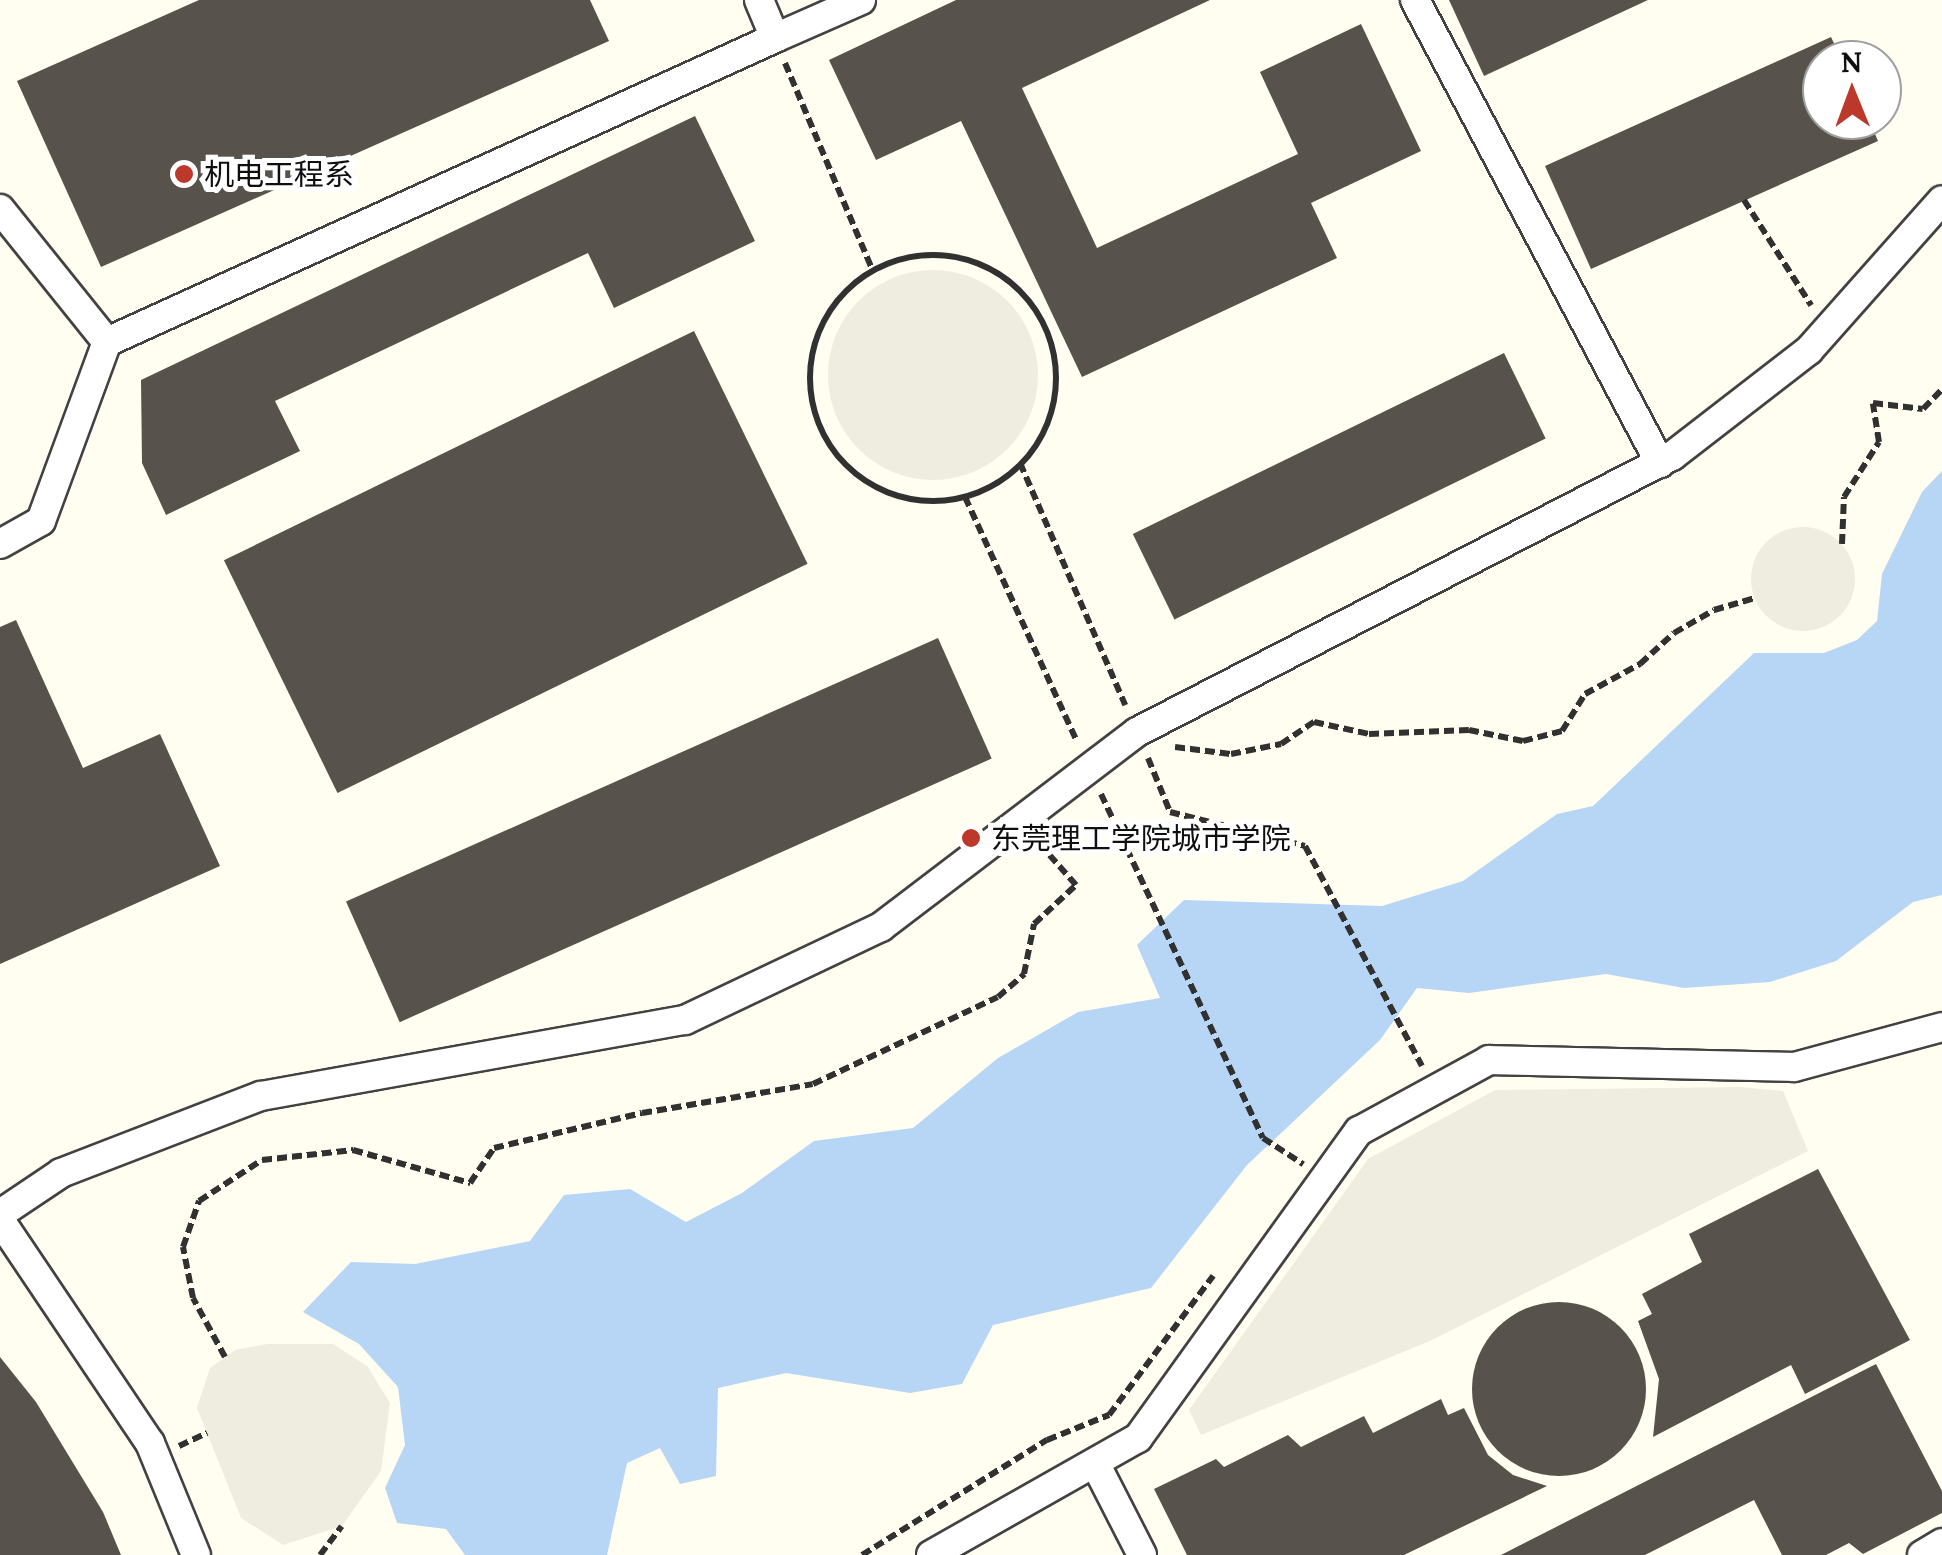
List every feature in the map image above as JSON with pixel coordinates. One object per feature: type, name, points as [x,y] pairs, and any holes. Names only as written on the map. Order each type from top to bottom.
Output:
[{"type":"street","points":[[759,0],[775,38]]},
{"type":"street","points":[[0,544],[42,521],[107,342],[861,0]]},
{"type":"street","points":[[1415,0],[1660,463]]},
{"type":"street","points":[[196,1555],[150,1443],[0,1217],[61,1173],[261,1096],[686,1020],[881,927],[1137,732],[1660,463],[1827,330],[1942,200]]},
{"type":"street","points":[[0,209],[107,342]]},
{"type":"street","points":[[931,1555],[1138,1438],[1359,1131],[1489,1060],[1794,1066],[1942,1027]]},
{"type":"street","points":[[1094,1463],[1142,1555]]},
{"type":"street","points":[[1922,1555],[1942,1543]]},
{"type":"path","points":[[775,38],[873,271]]},
{"type":"path","points":[[1744,200],[1827,330]]},
{"type":"path","points":[[927,255],[966,260],[1002,276],[1031,303],[1050,337],[1057,376],[1051,415],[1020,463],[1004,480],[965,497],[923,502],[882,491],[847,468],[822,434],[810,395],[811,353],[827,314],[873,271],[927,255]]},
{"type":"path","points":[[1842,544],[1844,497],[1879,442],[1873,403],[1923,409],[1942,389]]},
{"type":"path","points":[[1020,463],[1170,812],[1305,846],[1434,1090]]},
{"type":"path","points":[[965,497],[1264,1138],[1326,1177]]},
{"type":"path","points":[[1137,732],[1185,750],[1231,754],[1282,744],[1314,722],[1369,734],[1469,730],[1522,741],[1562,731],[1585,694],[1640,664],[1674,634],[1714,610],[1755,598]]},
{"type":"path","points":[[225,1356],[193,1298],[183,1246],[199,1201],[262,1160],[354,1150],[470,1182],[494,1148],[642,1112],[813,1084],[998,997],[1024,974],[1034,924],[1076,884],[1022,817]]},
{"type":"path","points":[[1290,1170],[1296,1160]]},
{"type":"path","points":[[862,1555],[1047,1440],[1109,1416],[1225,1259]]},
{"type":"path","points":[[320,1555],[342,1526]]},
{"type":"shaded area","points":[[933,270],[973,278],[1007,301],[1030,335],[1038,375],[1030,415],[1007,449],[973,472],[933,480],[893,472],[859,449],[836,415],[828,375],[836,335],[859,301],[893,278]]},
{"type":"shaded area","points":[[1803,527],[1823,531],[1840,542],[1851,559],[1855,579],[1851,599],[1840,616],[1823,627],[1803,631],[1783,627],[1766,616],[1755,599],[1751,579],[1755,559],[1766,542],[1783,531]]},
{"type":"shaded area","points":[[1740,1087],[1783,1091],[1808,1151],[1430,1341],[1201,1435],[1189,1410],[1368,1159],[1495,1090]]},
{"type":"shaded area","points":[[267,1344],[333,1344],[367,1366],[390,1403],[381,1471],[342,1526],[283,1545],[241,1518],[197,1408],[210,1368],[235,1350]]},
{"type":"water","points":[[1942,471],[1942,895],[1913,902],[1836,961],[1770,982],[1684,988],[1606,974],[1469,993],[1417,988],[1380,1040],[1247,1165],[1151,1288],[993,1325],[962,1384],[910,1393],[786,1373],[718,1388],[716,1476],[680,1484],[660,1448],[627,1463],[607,1555],[465,1555],[446,1529],[397,1523],[385,1488],[405,1445],[398,1387],[359,1344],[303,1312],[351,1262],[415,1264],[530,1241],[564,1195],[630,1189],[686,1222],[742,1193],[814,1141],[913,1128],[998,1058],[1078,1012],[1160,998],[1137,945],[1184,900],[1382,906],[1463,881],[1557,814],[1593,806],[1754,653],[1824,653],[1857,640],[1877,621],[1882,574],[1922,492]]},
{"type":"building","name":"机电工程系","points":[[199,0],[590,0],[609,41],[101,267],[17,81]]},
{"type":"building","points":[[956,0],[1210,0],[1022,88],[1097,248],[1298,154],[1260,72],[1361,24],[1421,151],[1311,203],[1337,258],[1082,377],[961,121],[876,160],[829,60]]},
{"type":"building","points":[[1449,0],[1648,0],[1484,76]]},
{"type":"building","points":[[1802,50],[1802,140],[1878,141],[1591,269],[1545,166]]},
{"type":"building","points":[[695,116],[755,241],[614,308],[588,253],[275,401],[300,451],[166,515],[142,463],[141,380]]},
{"type":"building","points":[[694,331],[808,564],[337,793],[224,560]]},
{"type":"building","points":[[1504,353],[1546,438],[1174,619],[1133,534]]},
{"type":"building","points":[[16,620],[83,768],[160,734],[220,866],[0,964],[0,627]]},
{"type":"building","points":[[938,638],[992,759],[400,1022],[346,902]]},
{"type":"building","points":[[1818,1169],[1910,1340],[1805,1394],[1791,1365],[1653,1437],[1659,1379],[1638,1321],[1652,1314],[1642,1294],[1702,1262],[1689,1234]]},
{"type":"building","points":[[1559,1302],[1592,1309],[1620,1328],[1639,1356],[1646,1389],[1639,1422],[1620,1450],[1592,1469],[1559,1476],[1526,1469],[1498,1450],[1479,1422],[1472,1389],[1479,1356],[1498,1328],[1526,1309]]},
{"type":"building","points":[[0,1357],[36,1402],[103,1512],[121,1555],[0,1555]]},
{"type":"building","points":[[1876,1364],[1942,1491],[1942,1513],[1863,1554],[1849,1543],[1826,1555],[1782,1555],[1754,1500],[1645,1555],[1501,1555]]},
{"type":"building","points":[[1441,1399],[1448,1415],[1464,1408],[1488,1455],[1513,1475],[1547,1486],[1404,1555],[1187,1555],[1154,1489],[1216,1459],[1224,1467],[1288,1435],[1301,1447],[1364,1416],[1373,1433]]},
{"type":"place","name":"机电工程系","points":[[184,174]]},
{"type":"place","name":"东莞理工学院城市学院","points":[[971,838]]}]
